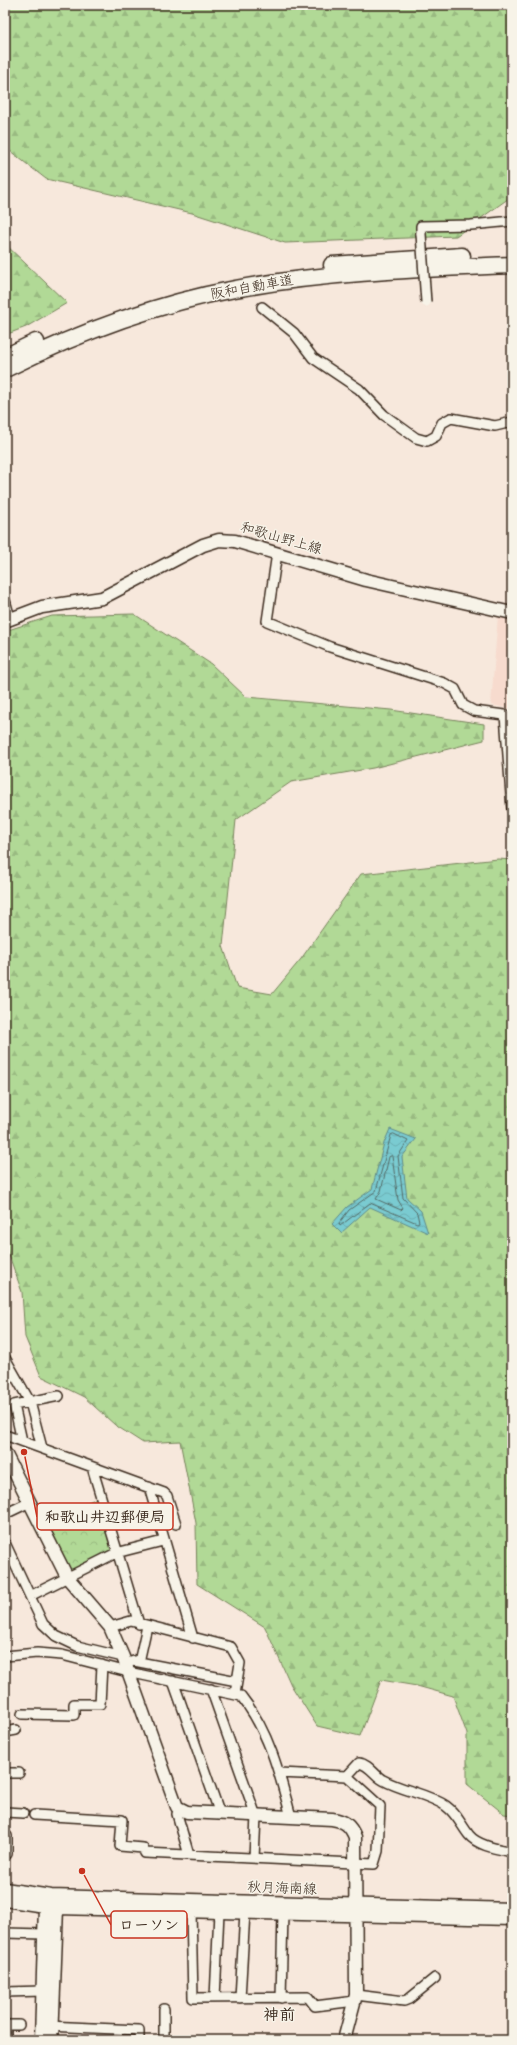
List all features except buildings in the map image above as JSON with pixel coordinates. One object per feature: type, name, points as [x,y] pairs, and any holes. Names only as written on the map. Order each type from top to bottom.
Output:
[{"type":"highway","name":"阪和自動車道","points":[[5,357],[60,331],[110,312],[190,288],[232,279],[291,269],[349,263],[512,254]]},
{"type":"highway","name":"阪和自動車道","points":[[5,369],[64,341],[113,322],[192,299],[234,289],[314,277],[512,265]]},
{"type":"main road","name":"和歌山野上線","points":[[8,619],[42,608],[102,598],[203,545],[219,540],[235,541],[366,580],[512,613]]},
{"type":"main road","points":[[5,1454],[68,1577],[110,1627],[177,1807],[180,1810],[187,1812],[332,1819],[348,1823],[355,1837],[356,1998],[344,2040]]},
{"type":"main road","points":[[5,1889],[48,1901],[57,1908],[47,2026],[41,2040]]},
{"type":"main road","points":[[5,1900],[48,1901]]},
{"type":"main road","points":[[48,1901],[44,1934],[42,1991],[47,2026],[52,2040]]},
{"type":"main road","name":"秋月海南線","points":[[48,1901],[355,1911],[512,1919]]},
{"type":"main road","name":"秋月海南線","points":[[57,1908],[283,1913],[512,1909]]},
{"type":"street","points":[[426,302],[421,226],[471,225],[512,221]]},
{"type":"street","points":[[262,307],[294,333],[313,358],[359,389],[384,415],[416,438],[427,441],[436,436],[442,423],[451,418],[495,426],[512,422]]},
{"type":"street","points":[[277,553],[267,621],[330,647],[444,683],[455,689],[463,705],[474,711],[508,716],[512,809]]},
{"type":"street","points":[[5,600],[8,619]]},
{"type":"street","points":[[5,1358],[30,1402],[42,1448]]},
{"type":"street","points":[[22,1441],[14,1405],[59,1396]]},
{"type":"street","points":[[5,1435],[149,1487],[167,1496],[176,1524]]},
{"type":"street","points":[[92,1467],[116,1553],[143,1625],[140,1662]]},
{"type":"street","points":[[149,1487],[194,1638]]},
{"type":"street","points":[[5,1514],[30,1502]]},
{"type":"street","points":[[30,1596],[116,1553],[164,1541]]},
{"type":"street","points":[[5,1543],[43,1624],[56,1636],[78,1646],[173,1681],[241,1696],[253,1711],[261,1725],[279,1773],[292,1817]]},
{"type":"street","points":[[110,1627],[132,1621],[231,1648],[240,1663],[235,1694]]},
{"type":"street","points":[[5,1656],[37,1653],[56,1654],[102,1665],[125,1664],[132,1661],[237,1681]]},
{"type":"street","points":[[22,1714],[74,1714],[74,1704],[100,1704],[102,1665]]},
{"type":"street","points":[[173,1681],[220,1814]]},
{"type":"street","points":[[211,1689],[256,1816],[254,1858]]},
{"type":"street","points":[[5,1732],[16,1730]]},
{"type":"street","points":[[346,1776],[359,1763],[364,1763],[381,1779],[396,1787],[446,1806],[460,1819],[470,1836],[484,1844],[512,1852]]},
{"type":"street","points":[[5,1773],[19,1773]]},
{"type":"street","points":[[34,1815],[122,1820],[120,1846],[143,1848],[145,1853],[374,1864],[378,1851],[380,1806],[346,1776],[279,1773]]},
{"type":"street","points":[[180,1810],[178,1814],[189,1855]]},
{"type":"street","points":[[5,1812],[23,1813]]},
{"type":"street","points":[[5,1836],[7,1836],[8,1854]]},
{"type":"street","points":[[191,1911],[192,1998],[308,1997],[315,2006],[356,1998],[404,2001],[409,1999],[435,1978]]},
{"type":"street","points":[[215,1998],[219,1912]]},
{"type":"street","points":[[240,1998],[245,1912]]},
{"type":"street","points":[[281,1998],[283,1913]]},
{"type":"street","points":[[5,1933],[44,1934]]},
{"type":"street","points":[[5,1992],[42,1991]]},
{"type":"street","points":[[164,2009],[164,2040]]},
{"type":"street","points":[[6,2040],[6,2025],[19,2025]]},
{"type":"street","points":[[47,2026],[139,2030],[138,2040]]},
{"type":"shaded area","points":[[498,615],[512,618],[512,709],[491,705]]},
{"type":"green space","points":[[5,5],[512,5],[512,196],[456,236],[285,243],[192,213],[46,179],[5,147]]},
{"type":"green space","points":[[5,244],[67,303],[26,327],[5,335]]},
{"type":"green space","points":[[134,614],[211,664],[246,697],[391,710],[484,724],[484,740],[373,768],[291,782],[236,820],[223,946],[237,988],[272,994],[301,959],[361,874],[498,859],[512,860],[512,1815],[504,1814],[467,1784],[467,1734],[453,1696],[417,1686],[381,1680],[360,1736],[317,1726],[291,1685],[265,1627],[197,1584],[196,1523],[180,1441],[143,1443],[115,1425],[84,1397],[41,1376],[25,1337],[22,1292],[5,1244],[7,1184],[5,1181],[7,742],[5,740],[5,631],[52,616]]},
{"type":"green space","points":[[97,1498],[113,1550],[71,1572],[44,1522]]},
{"type":"water","points":[[390,1129],[416,1139],[402,1157],[407,1198],[421,1211],[428,1233],[370,1207],[341,1233],[332,1224],[347,1207],[372,1189],[384,1143]]},
{"type":"place","name":"和歌山井辺郵便局","points":[[24,1452]]},
{"type":"place","name":"ローソン","points":[[82,1871]]},
{"type":"district","name":"神前","points":[[279,2016]]}]
